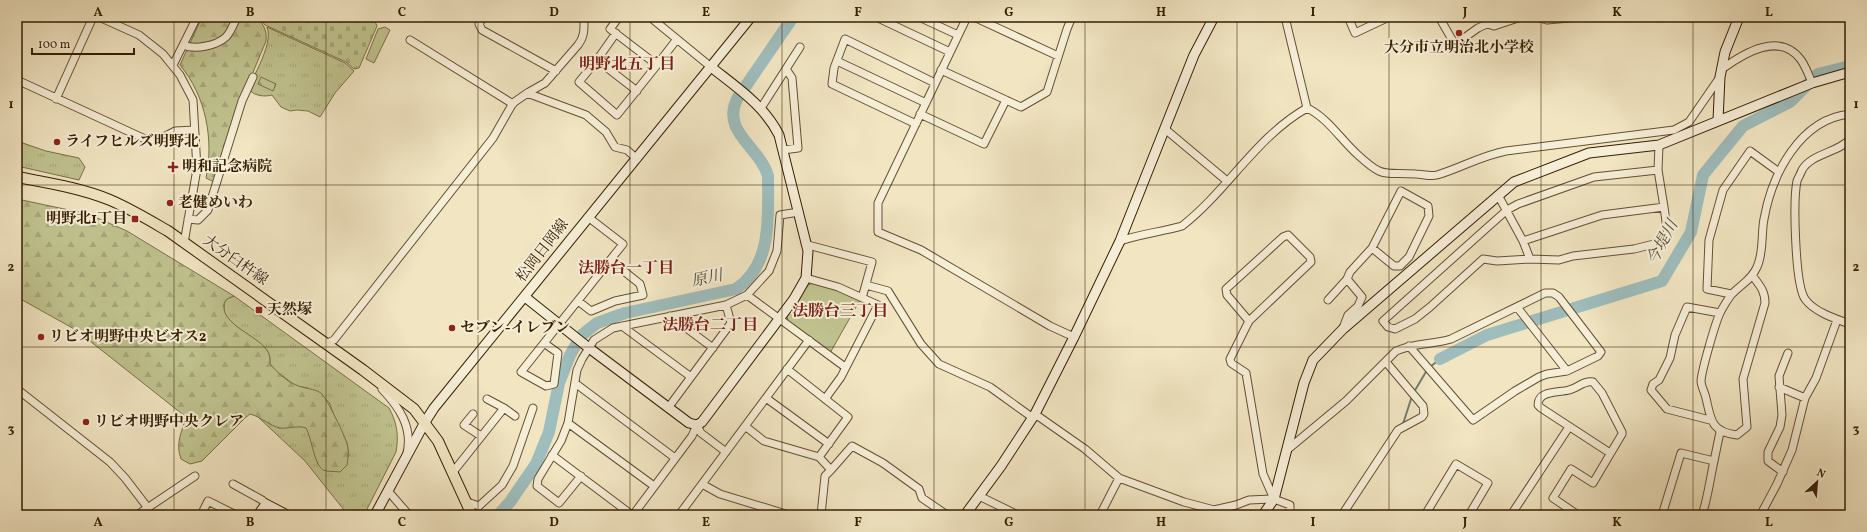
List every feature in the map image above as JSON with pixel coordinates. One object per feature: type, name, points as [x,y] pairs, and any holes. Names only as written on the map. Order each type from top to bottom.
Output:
[{"type":"main road","name":"大分臼杵線","points":[[17,177],[62,186],[110,200],[162,227],[363,370],[403,400],[425,422],[438,441],[472,515]]},
{"type":"street","points":[[56,98],[93,17]]},
{"type":"street","points":[[100,17],[146,40],[163,54],[173,65],[187,86],[193,100],[197,169],[184,243]]},
{"type":"street","points":[[173,65],[197,17]]},
{"type":"street","points":[[183,45],[190,48],[195,48],[219,42],[227,36],[237,17]]},
{"type":"street","points":[[483,17],[479,24],[482,30],[556,71]]},
{"type":"street","points":[[325,344],[334,340],[488,143],[513,104],[527,93],[545,83],[583,39],[584,17]]},
{"type":"street","points":[[620,17],[610,29],[657,65]]},
{"type":"street","points":[[552,455],[633,515],[692,436],[697,425],[702,422],[780,319],[806,278],[808,245],[798,212],[779,135],[772,122],[761,108],[650,17]]},
{"type":"street","name":"松岡日岡線","points":[[375,515],[434,408],[751,17]]},
{"type":"street","points":[[876,17],[950,52]]},
{"type":"street","points":[[919,17],[958,35]]},
{"type":"street","points":[[967,17],[878,203],[878,232],[921,250],[1050,326],[1074,337]]},
{"type":"street","points":[[974,17],[1058,56]]},
{"type":"street","points":[[942,70],[1021,107],[1047,92],[1072,17]]},
{"type":"street","points":[[965,515],[1001,466],[1034,416],[1074,337],[1120,241],[1194,55],[1214,17]]},
{"type":"street","points":[[1284,17],[1307,108]]},
{"type":"street","points":[[1348,17],[1355,33],[1389,17]]},
{"type":"street","points":[[1439,17],[1454,43],[1458,43],[1478,28],[1487,24],[1494,26],[1521,17]]},
{"type":"street","points":[[1536,17],[1547,20],[1580,17]]},
{"type":"street","points":[[1718,120],[1721,73],[1725,52],[1738,17]]},
{"type":"street","points":[[616,33],[579,82],[617,115],[677,39]]},
{"type":"street","points":[[916,124],[832,84],[836,61],[845,39],[935,83]]},
{"type":"street","points":[[410,40],[513,104]]},
{"type":"street","points":[[1307,108],[1314,111],[1345,143],[1375,170],[1385,174],[1416,174],[1435,176],[1486,155],[1506,151],[1674,130],[1689,122],[1721,73],[1750,51],[1781,45],[1790,48],[1802,61],[1812,83]]},
{"type":"street","points":[[761,108],[800,46]]},
{"type":"street","points":[[597,60],[636,91]]},
{"type":"street","points":[[836,61],[926,103]]},
{"type":"street","points":[[783,150],[798,148],[792,78],[786,69]]},
{"type":"street","points":[[1263,515],[1274,499],[1304,383],[1313,360],[1343,329],[1514,182],[1588,153],[1659,145],[1812,83],[1850,72]]},
{"type":"street","points":[[188,219],[198,220],[208,210],[242,101],[253,77]]},
{"type":"street","points":[[17,80],[151,141],[160,140],[175,131],[194,130]]},
{"type":"street","points":[[527,93],[586,115],[606,132],[616,146],[627,150],[637,159]]},
{"type":"street","points":[[920,114],[984,144],[1006,100]]},
{"type":"street","points":[[1120,241],[1139,235],[1165,231],[1182,226],[1278,129],[1296,114],[1307,108]]},
{"type":"street","points":[[1752,275],[1762,288],[1765,295],[1765,302],[1743,379],[1747,427],[1737,435],[1720,432],[1710,420],[1701,381],[1720,313],[1732,294],[1742,287],[1758,266],[1766,208],[1786,157],[1799,142],[1815,128],[1829,119],[1850,114]]},
{"type":"street","points":[[1165,129],[1227,181]]},
{"type":"street","points":[[1850,138],[1843,146],[1814,159],[1803,168],[1797,180],[1796,197],[1796,232],[1800,289],[1805,300],[1814,308],[1837,320],[1850,324]]},
{"type":"street","points":[[1658,170],[1594,177],[1518,204],[1507,210],[1383,322],[1388,327],[1395,329],[1414,319],[1483,259],[1497,261],[1530,259],[1560,260],[1573,256],[1634,249],[1666,241],[1668,236],[1658,170],[1659,145]]},
{"type":"street","points":[[1732,294],[1707,289],[1709,240],[1723,190],[1750,151],[1779,172]]},
{"type":"street","points":[[1328,300],[1347,278],[1350,272],[1372,248],[1401,191],[1428,206],[1430,216],[1409,257],[1400,266],[1394,266],[1372,248]]},
{"type":"street","points":[[1498,195],[1523,241],[1530,259]]},
{"type":"street","points":[[1523,241],[1602,215],[1664,207]]},
{"type":"street","points":[[581,476],[559,503],[537,486],[538,479],[561,441],[568,423],[579,365],[586,346],[603,333],[622,326],[726,305],[747,295],[769,271],[777,251],[780,215],[798,212]]},
{"type":"street","points":[[544,343],[558,353],[554,384],[546,386],[521,372],[544,343],[560,324],[623,244],[588,217]]},
{"type":"street","points":[[1249,321],[1227,295],[1226,289],[1283,237],[1291,237],[1310,257],[1311,262],[1249,321],[1230,359],[1231,362],[1246,373],[1263,474],[1274,499]]},
{"type":"street","points":[[808,245],[872,262],[862,298]]},
{"type":"street","points":[[578,301],[591,311],[615,301],[643,296],[640,284],[610,260]]},
{"type":"street","points":[[806,278],[838,287],[878,305],[841,377],[825,399]]},
{"type":"street","points":[[1343,329],[1348,316],[1358,306],[1362,297],[1347,278]]},
{"type":"street","points":[[866,285],[888,291],[921,344],[939,364],[990,387],[1085,449],[1119,478],[1184,502],[1214,510],[1236,506],[1249,500],[1274,499],[1290,505],[1290,515]]},
{"type":"street","points":[[1287,450],[1341,406],[1396,351],[1409,346],[1417,343],[1442,342],[1451,339],[1517,307],[1538,295],[1554,293],[1559,297],[1598,346],[1601,352],[1598,356],[1567,371],[1547,374],[1539,377],[1514,391],[1473,420],[1409,346]]},
{"type":"street","points":[[747,295],[845,368]]},
{"type":"street","points":[[525,297],[586,346],[668,408],[689,423],[697,425],[701,433],[726,452]]},
{"type":"street","points":[[668,408],[731,323],[726,305]]},
{"type":"street","points":[[1517,307],[1567,371]]},
{"type":"street","points":[[1710,420],[1667,409],[1651,390],[1653,384],[1659,380],[1670,358],[1675,335],[1687,307],[1720,313]]},
{"type":"street","points":[[670,316],[713,348]]},
{"type":"street","points":[[1762,515],[1766,502],[1783,472],[1792,450],[1805,398],[1816,378],[1837,320]]},
{"type":"street","points":[[622,326],[691,377]]},
{"type":"street","points":[[679,515],[809,340]]},
{"type":"street","points":[[1783,472],[1768,461],[1768,452],[1780,427],[1782,415],[1779,376],[1788,353]]},
{"type":"street","points":[[1342,515],[1398,430],[1424,414],[1423,406],[1386,362]]},
{"type":"street","points":[[788,369],[848,417],[819,457]]},
{"type":"street","points":[[363,370],[396,404],[404,419],[408,440],[407,451],[403,464]]},
{"type":"street","points":[[1578,515],[1553,498],[1571,469],[1593,483],[1622,432],[1602,393],[1593,382],[1586,382],[1570,390],[1550,392],[1542,396],[1538,405],[1541,408],[1610,453]]},
{"type":"street","points":[[575,383],[675,458]]},
{"type":"street","points":[[1779,387],[1805,398]]},
{"type":"street","points":[[17,389],[110,462],[125,478],[148,508]]},
{"type":"street","points":[[766,398],[829,444]]},
{"type":"street","points":[[487,399],[515,416]]},
{"type":"street","points":[[453,472],[504,408]]},
{"type":"street","points":[[467,502],[479,506],[502,485],[513,466],[533,408]]},
{"type":"street","points":[[473,414],[464,424],[481,436]]},
{"type":"street","points":[[568,423],[654,486]]},
{"type":"street","points":[[745,426],[764,441],[819,457],[831,470]]},
{"type":"street","points":[[1511,515],[1569,427]]},
{"type":"street","points":[[1702,515],[1708,498],[1708,484],[1720,432]]},
{"type":"street","points":[[817,515],[820,515],[825,476],[852,446],[883,463],[919,489],[922,498],[947,515]]},
{"type":"street","points":[[1662,515],[1681,453],[1714,461]]},
{"type":"street","points":[[1425,515],[1456,464],[1488,483],[1469,515]]},
{"type":"street","points":[[137,515],[195,476]]},
{"type":"street","points":[[1100,515],[1119,478]]},
{"type":"street","points":[[233,484],[287,515]]},
{"type":"street","points":[[702,484],[720,494],[789,515]]},
{"type":"street","points":[[388,491],[409,515]]},
{"type":"street","points":[[979,496],[1018,515]]},
{"type":"street","points":[[200,515],[208,501],[236,515]]},
{"type":"street","points":[[258,515],[266,504]]},
{"type":"street","points":[[145,515],[148,508]]},
{"type":"street","points":[[1838,515],[1850,514]]},
{"type":"green space","points":[[202,17],[256,17],[263,25],[266,34],[266,41],[241,101],[214,182],[206,178],[209,149],[206,119],[202,104],[189,77],[180,65]]},
{"type":"green space","points":[[258,17],[373,17],[377,26],[359,68],[354,69],[346,62],[265,25]]},
{"type":"green space","points":[[267,27],[345,63],[354,71],[335,93],[320,117],[308,111],[290,111],[281,107],[272,95],[260,96],[254,94],[250,90],[249,87],[266,49],[268,41]]},
{"type":"green space","points":[[385,27],[390,30],[374,63],[366,59],[378,29]]},
{"type":"green space","points":[[261,77],[276,84],[273,91],[258,84]]},
{"type":"green space","points":[[17,141],[46,151],[79,158],[85,167],[79,180],[17,166]]},
{"type":"green space","points":[[17,199],[88,214],[127,231],[234,296],[227,299],[224,304],[225,312],[228,318],[262,344],[270,358],[270,364],[282,376],[296,385],[322,394],[336,418],[346,440],[348,447],[347,465],[340,472],[323,470],[317,462],[306,428],[280,428],[250,414],[202,461],[190,464],[181,459],[179,453],[179,443],[186,417],[76,330],[17,297]]},
{"type":"green space","points":[[813,283],[827,286],[860,300],[830,353],[788,321],[787,316],[808,285]]},
{"type":"green space","points":[[234,296],[389,408],[397,429],[396,452],[364,515],[348,515],[305,461],[257,416],[279,428],[302,426],[307,428],[318,464],[349,456],[347,443],[338,426],[329,402],[308,388],[296,386],[276,371],[270,364],[270,356],[266,349],[228,318],[225,312],[224,304],[227,299]]},
{"type":"waterway","name":"原川","points":[[498,515],[510,502],[536,464],[549,432],[559,383],[570,355],[582,335],[597,323],[625,313],[736,289],[748,279],[757,267],[766,238],[768,222],[768,176],[758,156],[738,130],[734,121],[733,111],[737,99],[793,17]]},
{"type":"waterway","name":"今堤川","points":[[1440,359],[1487,335],[1662,281],[1691,232],[1703,175],[1743,126],[1790,102],[1818,74],[1850,66]]},
{"type":"waterway","points":[[1430,367],[1440,359]]},
{"type":"waterway","points":[[1414,392],[1427,370]]},
{"type":"waterway","points":[[1403,424],[1412,396]]},
{"type":"place","name":"大分市立明治北小学校","points":[[1459,33]]},
{"type":"place","name":"ライフヒルズ明野北","points":[[57,142]]},
{"type":"place","name":"明和記念病院","points":[[173,167]]},
{"type":"place","name":"老健めいわ","points":[[170,203]]},
{"type":"place","name":"明野北1丁目","points":[[135,219]]},
{"type":"place","name":"天然塚","points":[[259,310]]},
{"type":"place","name":"セブン-イレブン","points":[[452,328]]},
{"type":"place","name":"リビオ明野中央ビオス2","points":[[41,337]]},
{"type":"place","name":"リビオ明野中央クレア","points":[[86,422]]},
{"type":"district","name":"明野北五丁目","points":[[627,65]]},
{"type":"district","name":"法勝台一丁目","points":[[626,269]]},
{"type":"district","name":"法勝台三丁目","points":[[840,312]]},
{"type":"district","name":"法勝台二丁目","points":[[710,326]]}]
